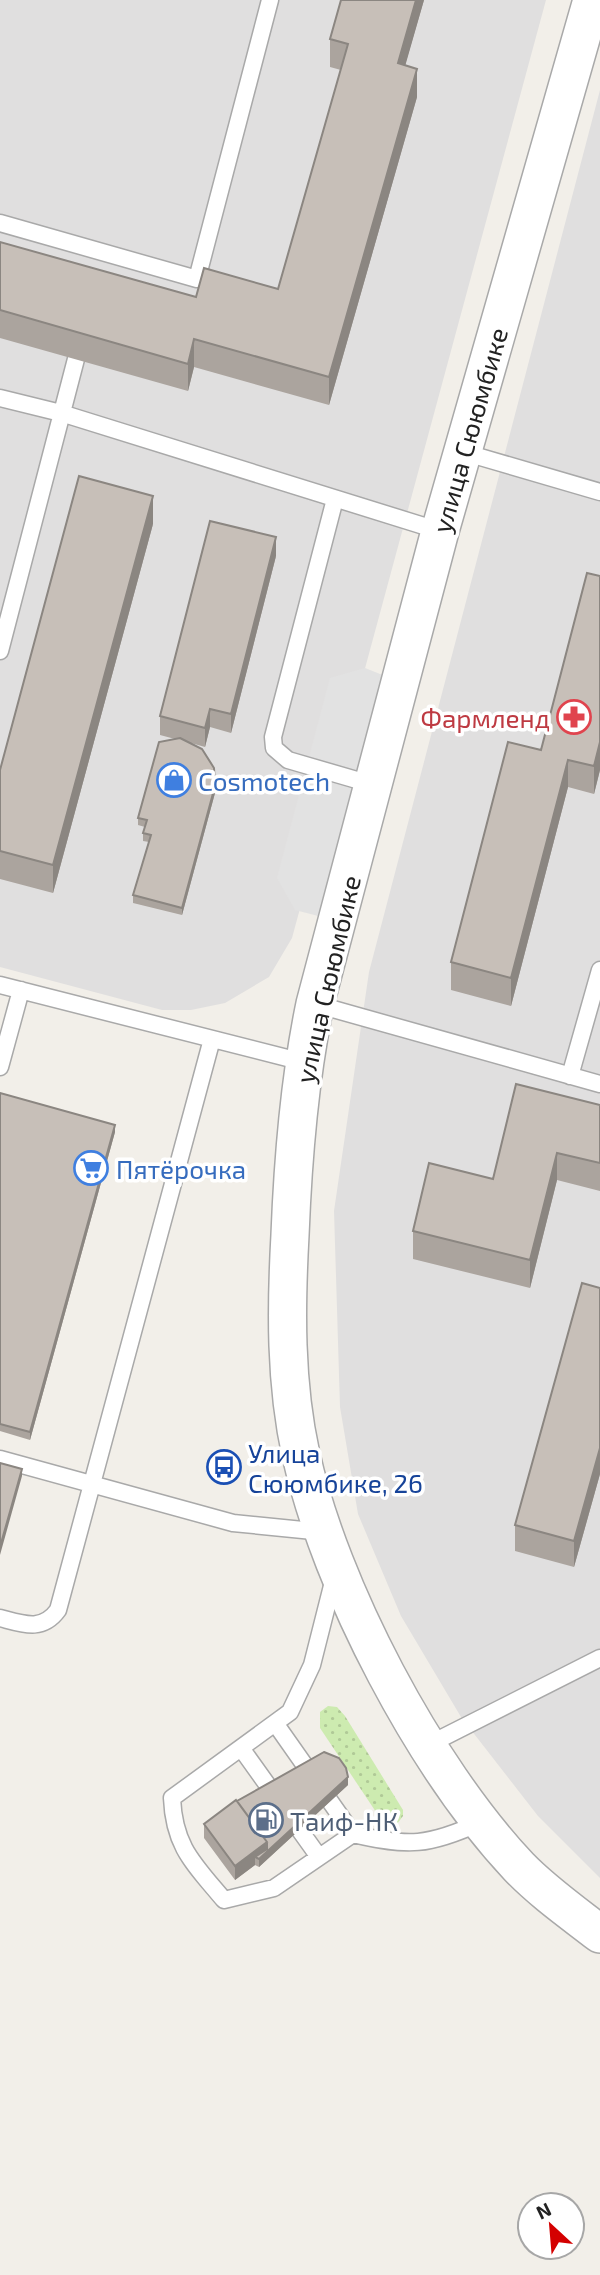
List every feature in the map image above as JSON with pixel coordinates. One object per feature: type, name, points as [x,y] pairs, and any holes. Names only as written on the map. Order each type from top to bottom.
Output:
[{"type":"street","name":"улица Сююмбике","points":[[593,0],[440,531],[315,1004],[303,1062],[293,1158],[286,1306],[301,1457],[332,1549],[377,1658],[428,1745],[481,1822],[520,1868],[600,1934]]},
{"type":"lane","points":[[0,223],[99,258],[197,279],[270,0]]},
{"type":"lane","points":[[0,651],[76,359]]},
{"type":"lane","points":[[0,398],[61,414],[440,531]]},
{"type":"lane","points":[[463,452],[600,492]]},
{"type":"lane","points":[[335,499],[273,737],[274,748],[288,760],[374,785]]},
{"type":"lane","points":[[570,1076],[600,970]]},
{"type":"lane","points":[[0,985],[303,1062]]},
{"type":"lane","points":[[0,1067],[21,990]]},
{"type":"lane","points":[[315,1004],[600,1084]]},
{"type":"lane","points":[[0,1618],[30,1626],[43,1624],[58,1610],[212,1039]]},
{"type":"lane","points":[[0,1459],[332,1549],[312,1665],[290,1712],[172,1798],[173,1826],[190,1859],[224,1900],[274,1888],[353,1834]]},
{"type":"lane","points":[[428,1745],[600,1658]]},
{"type":"lane","points":[[275,1723],[353,1834],[398,1844],[444,1839],[481,1822]]},
{"type":"lane","points":[[241,1748],[319,1857]]},
{"type":"shaded area","points":[[0,0],[546,0],[292,938],[269,977],[225,1003],[191,1010],[162,1010],[0,967]]},
{"type":"shaded area","points":[[600,90],[600,1878],[538,1816],[461,1717],[401,1616],[358,1514],[340,1407],[334,1211],[369,972]]},
{"type":"shaded area","points":[[365,668],[385,676],[322,917],[295,910],[277,878],[330,678]]},
{"type":"green space","points":[[328,1706],[337,1707],[345,1716],[403,1810],[403,1816],[397,1824],[389,1824],[376,1812],[320,1728],[320,1712]]},
{"type":"building","points":[[341,0],[416,0],[398,63],[417,69],[329,377],[194,339],[188,364],[0,310],[0,242],[196,297],[204,268],[278,289],[348,44],[330,39]]},
{"type":"building","points":[[79,476],[153,496],[53,865],[0,851],[0,770]]},
{"type":"building","points":[[210,521],[276,537],[231,714],[210,709],[205,728],[160,716]]},
{"type":"building","points":[[587,573],[600,576],[600,742],[594,766],[568,760],[511,978],[451,962],[508,742],[541,750]]},
{"type":"building","points":[[180,738],[202,749],[214,768],[215,786],[182,908],[133,895],[151,835],[143,833],[147,820],[138,818],[159,742]]},
{"type":"building","points":[[516,1084],[600,1105],[600,1163],[557,1153],[530,1260],[413,1231],[429,1163],[493,1179]]},
{"type":"building","points":[[0,1093],[115,1125],[30,1432],[0,1424]]},
{"type":"building","points":[[582,1283],[600,1288],[600,1448],[574,1541],[515,1525]]},
{"type":"building","points":[[0,1463],[22,1469],[0,1547]]},
{"type":"building","points":[[324,1752],[339,1758],[348,1777],[259,1859],[255,1857],[267,1849],[267,1842],[237,1801]]},
{"type":"building","points":[[236,1800],[267,1842],[235,1866],[204,1824]]},
{"type":"place","name":"Фармленд","points":[[574,717]]},
{"type":"place","name":"Cosmotech","points":[[174,780]]},
{"type":"place","name":"Пятёрочка","points":[[91,1168]]},
{"type":"place","name":"Улица Сююмбике, 26","points":[[224,1467]]},
{"type":"place","name":"Таиф-НК","points":[[266,1820]]}]
